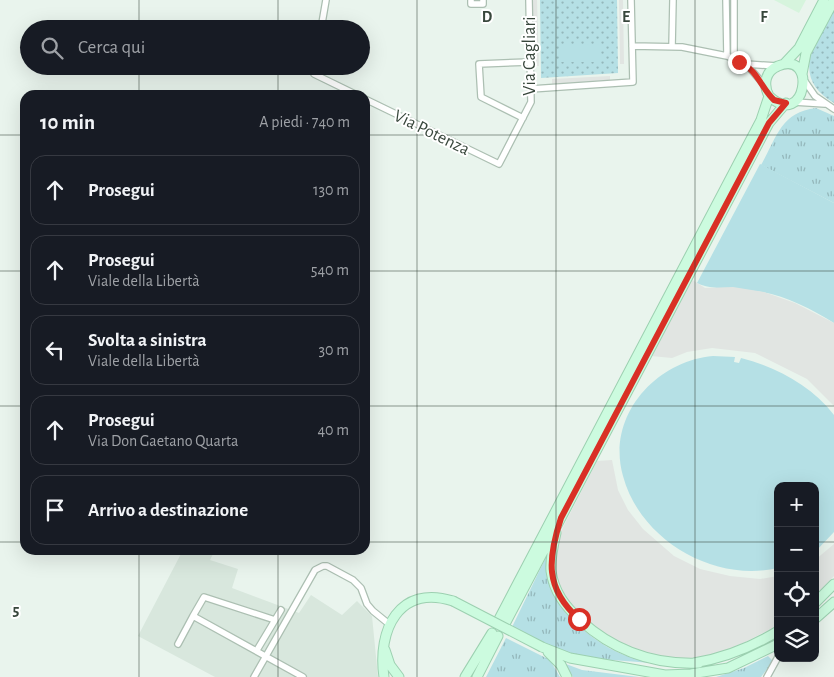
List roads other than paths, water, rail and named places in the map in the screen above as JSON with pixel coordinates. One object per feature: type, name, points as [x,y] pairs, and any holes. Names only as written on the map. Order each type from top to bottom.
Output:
[{"type":"main road","points":[[824,0],[799,48],[768,74],[768,91],[761,120],[502,622],[561,518],[769,123],[802,93],[806,53],[834,0]]},
{"type":"main road","points":[[781,65],[794,66],[803,77]]},
{"type":"main road","points":[[768,91],[774,100],[789,103]]},
{"type":"main road","points":[[561,518],[552,552],[551,572],[558,594],[572,612],[603,639],[621,650],[663,662],[699,663]]},
{"type":"main road","points":[[819,599],[834,584]]},
{"type":"main road","points":[[384,677],[382,656],[384,637],[389,624],[404,606],[432,596],[453,601],[542,647],[570,658],[665,675],[691,674]]},
{"type":"main road","points":[[817,617],[834,602]]},
{"type":"main road","points":[[622,667],[647,668],[699,663],[724,657],[751,646],[774,633]]},
{"type":"main road","points":[[467,677],[495,634],[478,677]]},
{"type":"main road","points":[[384,637],[387,658],[399,677]]},
{"type":"main road","points":[[680,677],[728,668],[774,646]]},
{"type":"main road","points":[[542,647],[561,665],[567,677]]},
{"type":"main road","points":[[724,657],[728,668]]},
{"type":"street","points":[[323,20],[326,0]]},
{"type":"street","points":[[471,0],[471,4],[483,4],[483,0]]},
{"type":"street","name":"Via Cagliari","points":[[499,164],[531,102],[529,0]]},
{"type":"street","points":[[531,89],[633,82],[631,0]]},
{"type":"street","points":[[672,47],[673,0]]},
{"type":"street","points":[[726,0],[727,56]]},
{"type":"street","points":[[734,0],[734,59]]},
{"type":"street","points":[[632,46],[672,47],[727,56],[746,64],[781,65]]},
{"type":"street","points":[[523,118],[480,97],[479,64],[530,62]]},
{"type":"street","points":[[746,64],[768,91]]},
{"type":"street","points":[[316,75],[347,90]]},
{"type":"street","points":[[803,77],[815,96],[834,108]]},
{"type":"street","name":"Via Potenza","points":[[370,101],[499,164]]},
{"type":"street","points":[[789,103],[827,105]]},
{"type":"street","points":[[254,677],[316,570],[323,566],[358,584],[367,604],[379,617],[389,624]]},
{"type":"street","points":[[178,644],[204,597],[275,620]]},
{"type":"street","points":[[258,650],[281,610]]},
{"type":"street","points":[[193,616],[258,650],[303,677]]},
{"type":"street","points":[[767,677],[775,662]]}]
